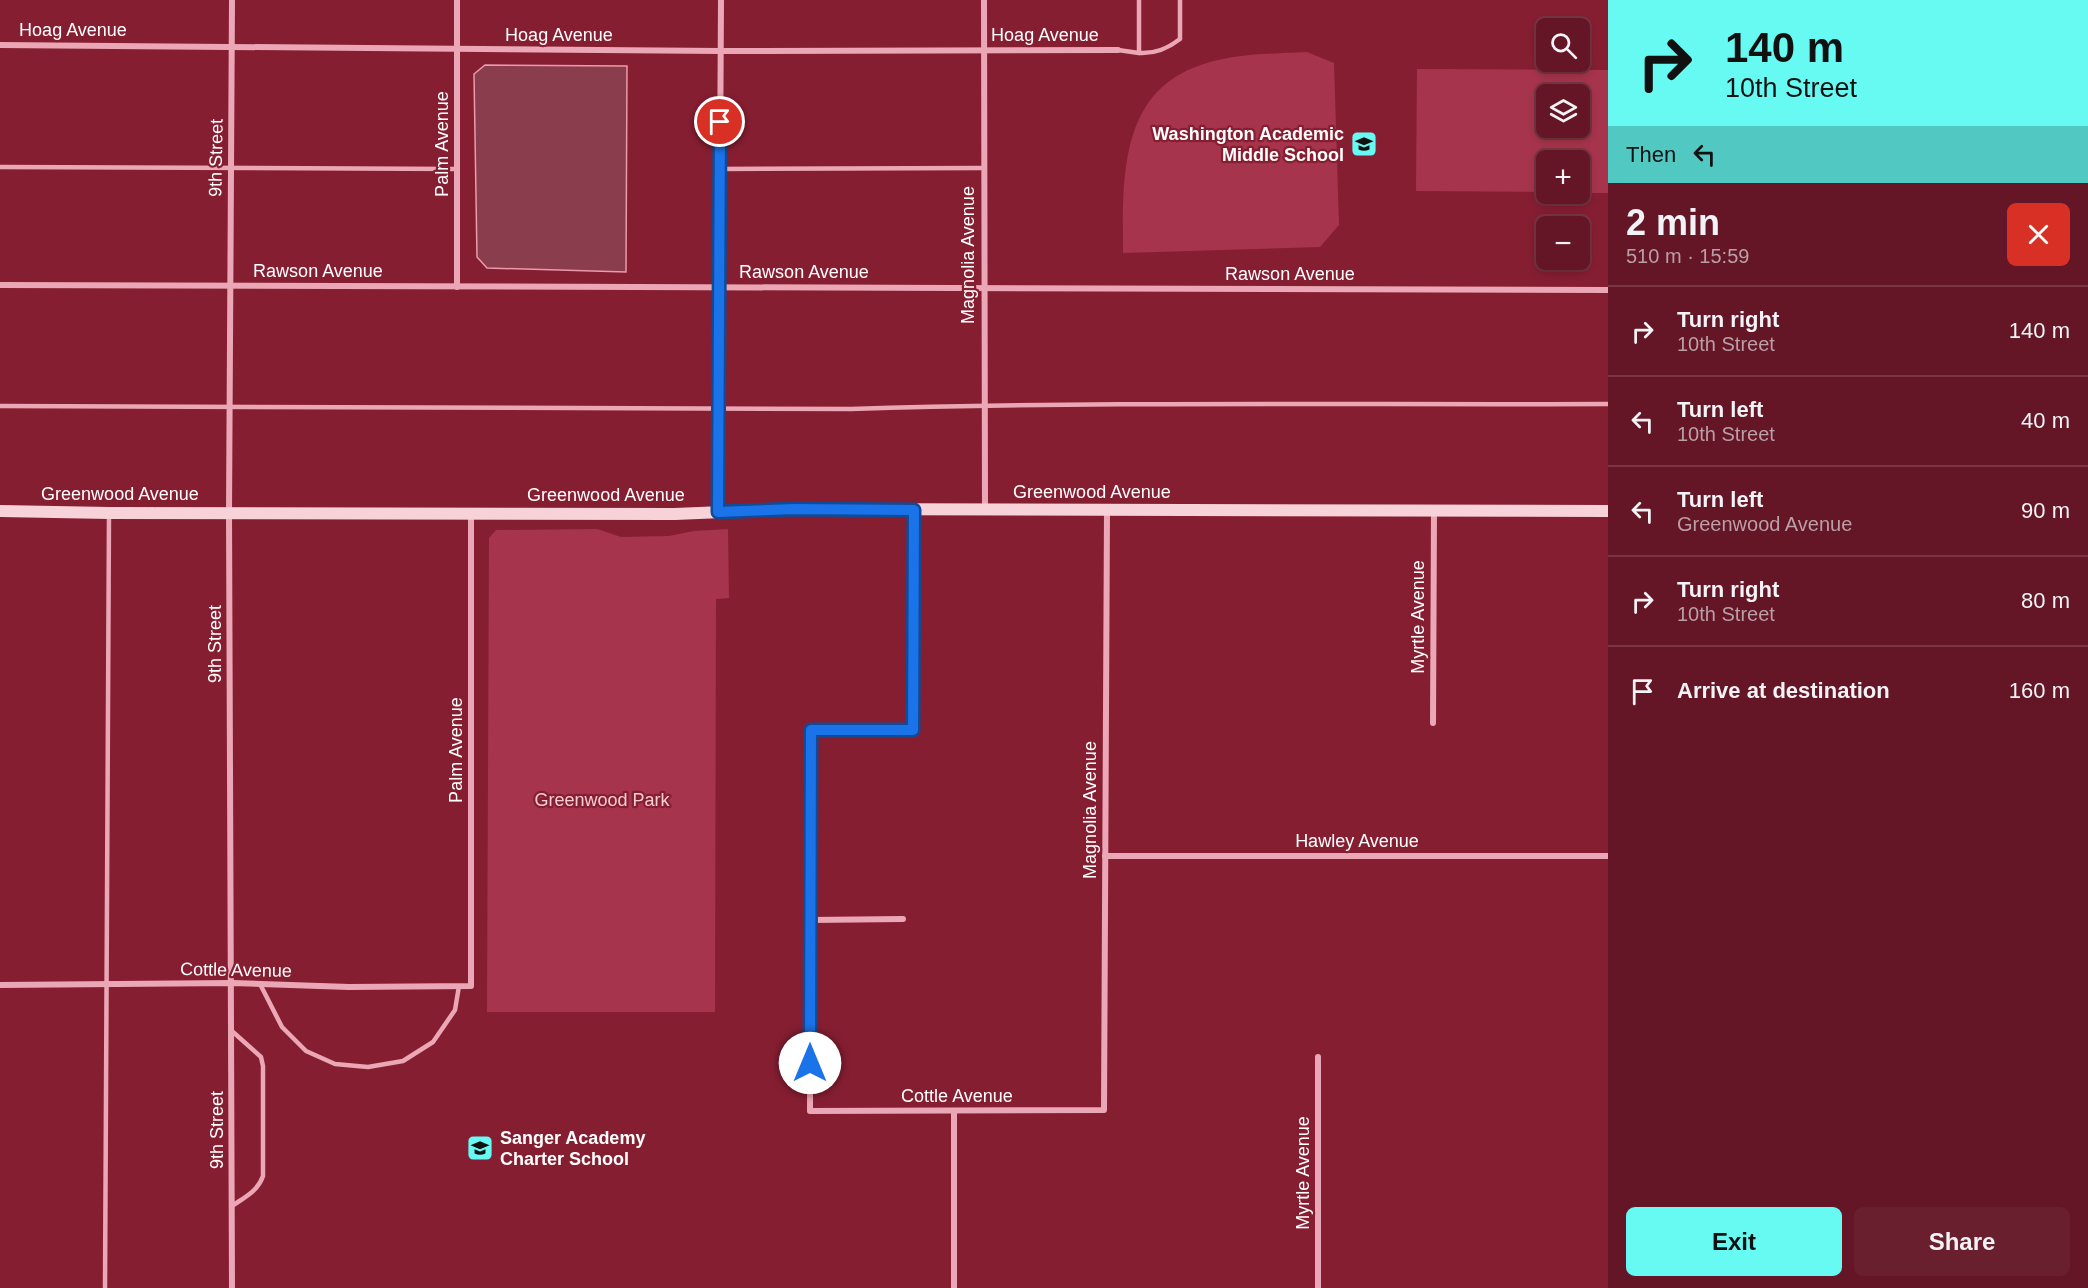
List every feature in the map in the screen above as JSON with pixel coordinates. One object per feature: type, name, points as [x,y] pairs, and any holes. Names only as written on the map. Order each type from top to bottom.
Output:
[{"type":"street","name":"9th Street","points":[[232,0],[229,512],[232,1288]]},
{"type":"street","name":"Palm Avenue","points":[[457,0],[457,287]]},
{"type":"street","points":[[718,512],[721,0]]},
{"type":"street","name":"Magnolia Avenue","points":[[984,0],[985,510]]},
{"type":"street","name":"Hoag Avenue","points":[[0,45],[457,50],[1118,50]]},
{"type":"street","name":"Rawson Avenue","points":[[0,285],[1608,290]]},
{"type":"street","name":"Greenwood Avenue","points":[[0,511],[471,513],[718,512],[794,509],[1608,511]]},
{"type":"street","points":[[903,920],[810,920],[811,730],[913,730],[914,510]]},
{"type":"street","name":"Magnolia Avenue","points":[[1104,1110],[1107,510]]},
{"type":"street","name":"Myrtle Avenue","points":[[1433,723],[1434,511]]},
{"type":"street","name":"Palm Avenue","points":[[471,513],[471,986]]},
{"type":"street","name":"Hawley Avenue","points":[[1105,856],[1608,855]]},
{"type":"street","name":"Cottle Avenue","points":[[810,920],[810,1111],[1104,1110]]},
{"type":"street","name":"Cottle Avenue","points":[[0,985],[232,983],[349,987],[471,986]]},
{"type":"street","name":"Myrtle Avenue","points":[[1318,1057],[1318,1288]]},
{"type":"street","points":[[954,1111],[954,1288]]},
{"type":"lane","points":[[1138,53],[1139,0]]},
{"type":"lane","points":[[1118,50],[1150,54],[1180,39],[1180,0]]},
{"type":"lane","points":[[0,167],[457,170]]},
{"type":"lane","points":[[720,169],[983,168]]},
{"type":"lane","points":[[0,405],[851,409],[1190,403],[1608,404]]},
{"type":"lane","points":[[105,1288],[109,513]]},
{"type":"lane","points":[[260,984],[282,1027],[306,1051],[335,1064],[368,1067],[403,1060],[433,1042],[456,1010],[459,986]]},
{"type":"lane","points":[[232,1032],[261,1057],[263,1066],[263,1176],[255,1191],[232,1206]]},
{"type":"green space","points":[[1307,52],[1334,63],[1339,225],[1320,247],[1123,253],[1125,172],[1138,122],[1150,100],[1168,82],[1206,63],[1249,55]]},
{"type":"green space","points":[[1417,69],[1536,70],[1536,72],[1608,70],[1608,193],[1590,193],[1590,150],[1536,150],[1536,192],[1416,191]]},
{"type":"green space","name":"Greenwood Park","points":[[597,529],[621,537],[669,536],[694,531],[728,529],[729,598],[716,599],[715,1012],[487,1012],[489,538],[496,530]]},
{"type":"shaded area","points":[[485,65],[627,66],[626,272],[487,268],[477,257],[474,74]]},
{"type":"place","name":"Washington Academic Middle School","points":[[1364,144]]},
{"type":"place","name":"Sanger Academy Charter School","points":[[480,1148]]},
{"type":"route","points":[[720,122],[718,512],[794,509],[914,510],[913,730],[811,730],[810,1063]]}]
